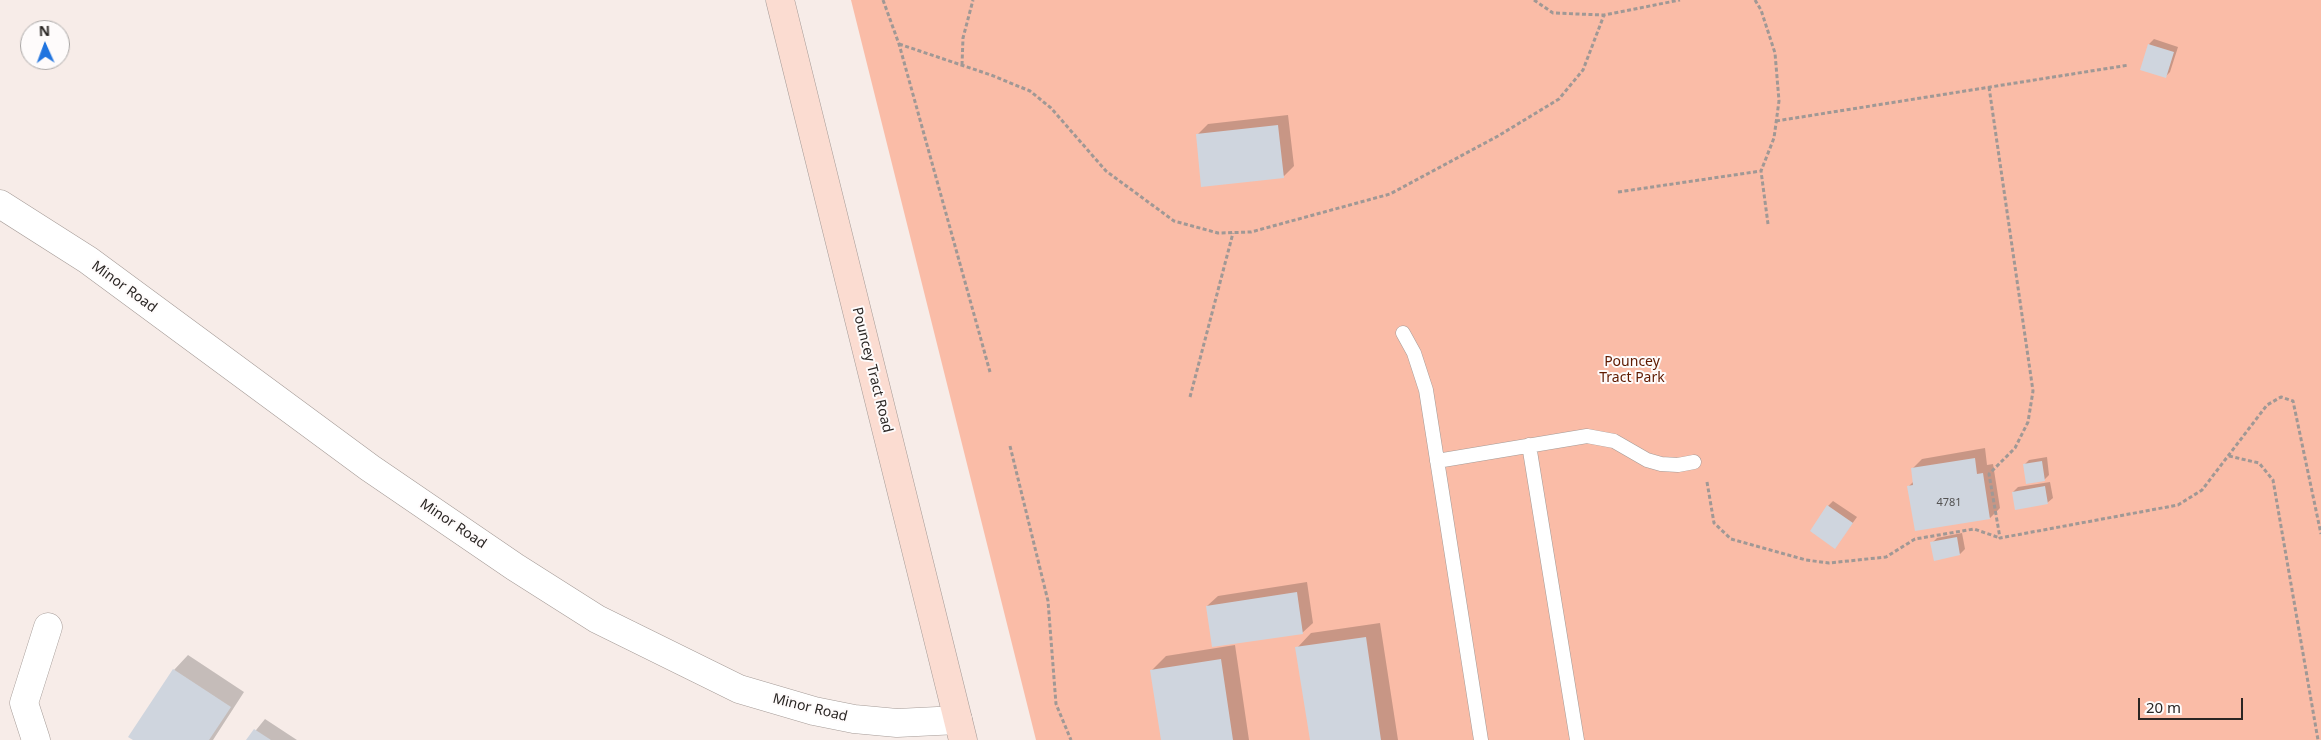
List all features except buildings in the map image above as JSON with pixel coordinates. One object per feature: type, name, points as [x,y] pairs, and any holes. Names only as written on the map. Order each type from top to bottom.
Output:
[{"type":"main road","name":"Pouncey Tract Road","points":[[780,0],[960,730]]},
{"type":"street","name":"Minor Road","points":[[0,204],[88,260],[370,468],[597,619],[739,689],[814,712],[854,719],[960,730]]},
{"type":"street","points":[[36,740],[24,704],[48,627]]},
{"type":"lane","points":[[1403,333],[1422,374],[1481,740]]},
{"type":"lane","points":[[1437,461],[1587,436],[1601,437],[1614,441],[1647,460],[1661,464],[1678,466],[1694,462]]},
{"type":"lane","points":[[1529,445],[1578,740]]},
{"type":"path","points":[[883,0],[899,44],[990,372]]},
{"type":"path","points":[[962,65],[963,38],[973,0]]},
{"type":"path","points":[[1534,0],[1553,13],[1604,15],[1680,0]]},
{"type":"path","points":[[1754,0],[1761,10],[1775,53],[1779,101],[1774,138],[1760,171],[1768,224]]},
{"type":"path","points":[[899,44],[962,65],[1030,91],[1051,108],[1106,171],[1174,221],[1218,233],[1251,232],[1390,194],[1498,136],[1559,99],[1583,70],[1604,15]]},
{"type":"path","points":[[1776,121],[2129,65]]},
{"type":"path","points":[[1990,87],[2032,391],[2028,422],[2015,448],[1989,474],[2000,538]]},
{"type":"path","points":[[1618,192],[1760,171]]},
{"type":"path","points":[[1190,397],[1233,232]]},
{"type":"path","points":[[1706,478],[1714,522],[1731,539],[1806,560],[1829,563],[1886,557],[1915,539],[1974,529],[2000,538],[2178,505],[2202,490],[2267,405],[2281,397],[2292,401],[2321,534]]},
{"type":"path","points":[[1010,446],[1048,601],[1056,704],[1071,740]]},
{"type":"path","points":[[2229,456],[2259,463],[2273,480],[2318,740]]},
{"type":"green space","name":"Pouncey Tract Park","points":[[851,0],[2321,0],[2321,740],[1036,740]]}]
